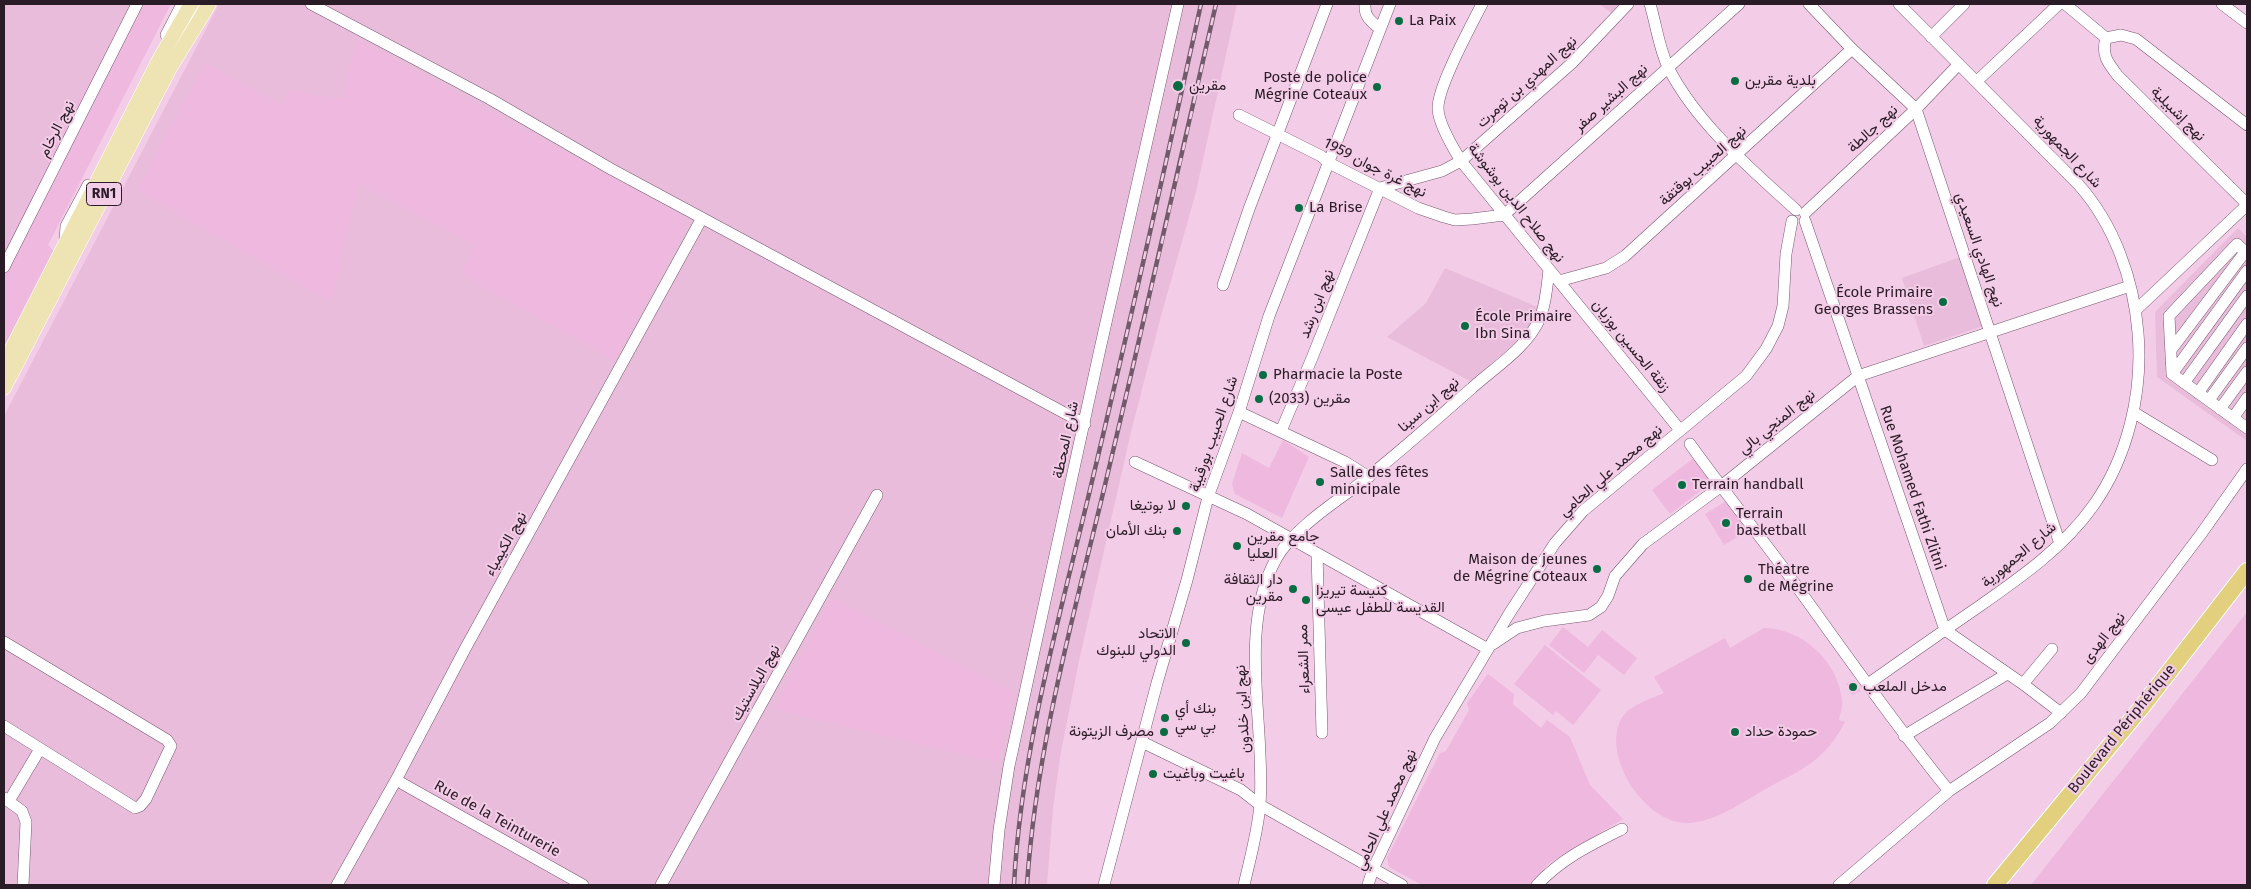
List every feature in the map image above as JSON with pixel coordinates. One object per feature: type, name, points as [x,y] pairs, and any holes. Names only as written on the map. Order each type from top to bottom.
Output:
[{"type":"highway","name":"Boulevard Périphérique","points":[[1995,885],[2141,708],[2247,571]]},
{"type":"highway","name":"Boulevard Périphérique","points":[[2008,885],[2247,585]]},
{"type":"main road","name":"RN1","points":[[4,364],[160,58],[191,4]]},
{"type":"main road","name":"RN1","points":[[4,388],[170,68],[209,4]]},
{"type":"street","name":"نهج الرخام","points":[[4,268],[137,4]]},
{"type":"street","points":[[64,248],[66,226],[182,4]]},
{"type":"street","points":[[311,4],[490,99],[611,169],[1085,424]]},
{"type":"street","name":"شارع المحطة","points":[[994,885],[999,830],[1010,766],[1178,4]]},
{"type":"street","points":[[1223,285],[1327,4]]},
{"type":"street","points":[[1365,4],[1365,12],[1368,19],[1380,29]]},
{"type":"street","name":"شارع الحبيب بورقيبة","points":[[1104,885],[1208,497],[1239,412],[1269,316],[1390,4]]},
{"type":"street","name":"نهج صلاح الدين بوشوشة","points":[[1482,4],[1442,90],[1438,108],[1451,144],[1460,161],[1559,281]]},
{"type":"street","name":"نهج المهدي بن تومرت","points":[[1380,188],[1435,173],[1460,161],[1572,63],[1628,4]]},
{"type":"street","points":[[1650,4],[1668,66],[1694,107],[1736,156],[1800,216]]},
{"type":"street","name":"نهج البشير صفر","points":[[1504,215],[1668,66],[1740,4]]},
{"type":"street","name":"نهج الهادي السعيدي","points":[[1809,4],[1852,49],[1916,109],[2060,544]]},
{"type":"street","name":"شارع الجمهورية","points":[[1868,684],[2015,581],[2060,544],[2093,506],[2113,472],[2127,436],[2137,386],[2139,343],[2136,310],[2130,286],[2117,247],[2103,217],[2091,198],[1899,4]]},
{"type":"street","points":[[1931,37],[1964,4]]},
{"type":"street","points":[[1977,81],[2060,4]]},
{"type":"street","points":[[2065,4],[2106,38],[2122,35],[2136,39],[2247,125]]},
{"type":"street","points":[[2222,4],[2247,23]]},
{"type":"street","name":"نهج إشبيلية","points":[[2106,38],[2104,54],[2108,64],[2118,76],[2247,204]]},
{"type":"street","name":"نهج الحبيب بوقتفة","points":[[1559,281],[1606,268],[1615,263],[1736,156],[1852,49]]},
{"type":"street","name":"نهج جالطة","points":[[1800,216],[1916,109],[1959,64]]},
{"type":"street","name":"نهج غرة جوان 1959","points":[[1239,115],[1418,208],[1455,220],[1504,215]]},
{"type":"street","name":"نهج ابن رشد","points":[[1281,431],[1380,188]]},
{"type":"street","points":[[2136,310],[2247,204]]},
{"type":"street","name":"Rue Mohamed Fathi Zlitni","points":[[1800,216],[1858,376],[1945,630]]},
{"type":"street","name":"نهج محمد علي الحامي","points":[[1368,885],[1373,869],[1435,738],[1555,543],[1583,511],[1746,376],[1766,349],[1778,326],[1783,306],[1786,254],[1800,216]]},
{"type":"street","name":"نهج الكيمياء","points":[[337,885],[702,218]]},
{"type":"street","points":[[2171,350],[2246,253],[2236,244],[2168,316],[2172,374]]},
{"type":"street","name":"نهج ابن سينا","points":[[1292,538],[1369,477],[1517,350],[1540,318],[1549,270]]},
{"type":"street","points":[[2172,374],[2247,271]]},
{"type":"street","name":"زنقة الحسين بوزيان","points":[[1559,281],[1680,430]]},
{"type":"street","name":"نهج المنجي بالي","points":[[1489,648],[1517,628],[1544,621],[1583,616],[1601,607],[1608,596],[1615,576],[1643,544],[1720,487],[1858,376],[2130,286]]},
{"type":"street","points":[[2193,290],[2228,322],[2245,332],[2198,393]]},
{"type":"street","points":[[2184,383],[2247,296]]},
{"type":"street","points":[[2209,400],[2247,348]]},
{"type":"street","points":[[2220,408],[2247,372]]},
{"type":"street","points":[[2172,374],[2247,428]]},
{"type":"street","points":[[2233,418],[2247,398]]},
{"type":"street","points":[[1239,412],[1345,462],[1369,477]]},
{"type":"street","points":[[2133,412],[2212,460]]},
{"type":"street","points":[[1690,444],[1720,487],[1744,515],[1868,684],[1904,736],[1949,791],[1840,885]]},
{"type":"street","points":[[1135,462],[1247,514],[1489,648]]},
{"type":"street","name":"نهج الهدى","points":[[1949,791],[2061,713],[2081,693],[2247,469]]},
{"type":"street","name":"نهج البلاستيك","points":[[661,885],[876,495]]},
{"type":"street","name":"نهج ابن خلدون","points":[[1244,885],[1260,805],[1261,760],[1256,636],[1259,603],[1265,581],[1277,557],[1292,538]]},
{"type":"street","name":"ممر الشعراء","points":[[1317,553],[1322,734]]},
{"type":"street","points":[[1945,630],[2061,713]]},
{"type":"street","points":[[4,642],[167,740],[171,746],[146,799],[140,806],[135,808],[4,726]]},
{"type":"street","points":[[2023,684],[2052,649]]},
{"type":"street","points":[[1904,736],[2007,674]]},
{"type":"street","points":[[1142,742],[1241,790],[1260,805],[1402,885]]},
{"type":"street","points":[[23,885],[26,822],[22,811],[6,799],[40,749]]},
{"type":"street","name":"Rue de la Teinturerie","points":[[396,780],[583,885]]},
{"type":"street","points":[[1537,885],[1551,870],[1571,856],[1622,829]]},
{"type":"shaded area","points":[[4,4],[130,4],[4,249]]},
{"type":"shaded area","points":[[130,4],[171,4],[48,245],[57,254],[4,354],[4,249]]},
{"type":"shaded area","points":[[219,4],[1237,4],[1196,192],[1131,432],[1079,661],[1060,757],[1053,809],[1047,885],[4,885],[4,416]]},
{"type":"shaded area","points":[[1599,4],[1626,4],[1616,16]]},
{"type":"shaded area","points":[[357,39],[684,217],[687,226],[614,360],[461,274],[475,245],[358,183],[331,302],[137,190],[205,63],[281,105],[289,90],[343,99]]},
{"type":"shaded area","points":[[2238,228],[2247,237],[2247,441],[2157,377],[2155,312]]},
{"type":"shaded area","name":"École Primaire Georges Brassens","points":[[1960,257],[1984,326],[1924,346],[1902,278]]},
{"type":"shaded area","name":"École Primaire Ibn Sina","points":[[1445,268],[1540,308],[1524,336],[1470,381],[1387,337],[1426,303]]},
{"type":"shaded area","points":[[1283,440],[1309,457],[1282,518],[1235,494],[1232,484],[1242,453],[1269,468]]},
{"type":"shaded area","name":"Terrain handball","points":[[1695,457],[1713,481],[1670,514],[1652,490]]},
{"type":"shaded area","name":"Terrain basketball","points":[[1728,500],[1747,531],[1724,545],[1705,514]]},
{"type":"shaded area","points":[[832,598],[1014,692],[998,763],[774,709]]},
{"type":"shaded area","points":[[2247,612],[2247,885],[2031,885]]},
{"type":"shaded area","points":[[1563,627],[1588,647],[1602,630],[1637,658],[1624,675],[1598,655],[1584,673],[1549,645]]},
{"type":"shaded area","points":[[1764,628],[1792,634],[1805,641],[1826,661],[1834,673],[1839,687],[1842,708],[1839,720],[1845,722],[1830,746],[1813,762],[1718,815],[1697,822],[1686,823],[1671,820],[1656,812],[1631,786],[1623,770],[1617,753],[1616,736],[1620,721],[1633,707],[1664,693],[1654,677],[1725,638],[1730,648]]},
{"type":"shaded area","points":[[1545,645],[1601,690],[1573,725],[1556,711],[1553,715],[1514,684]]},
{"type":"shaded area","points":[[1488,674],[1514,694],[1513,704],[1541,728],[1547,720],[1570,737],[1590,785],[1623,819],[1548,864],[1531,885],[1422,885],[1389,867],[1387,858],[1440,753],[1446,751],[1469,710],[1467,703]]},
{"type":"shaded area","name":"مدخل الملعب","points":[[1854,680],[1861,691],[1852,695],[1846,684]]},
{"type":"railway","points":[[1014,885],[1024,786],[1042,688],[1132,311],[1201,4]]},
{"type":"railway","points":[[1027,885],[1038,784],[1057,684],[1216,4]]},
{"type":"place","name":"La Paix","points":[[1399,21]]},
{"type":"place","name":"بلدية مقرين","points":[[1735,81]]},
{"type":"place","name":"مقرين","points":[[1178,86]]},
{"type":"place","name":"Poste de police Mégrine Coteaux","points":[[1377,87]]},
{"type":"place","name":"La Brise","points":[[1299,208]]},
{"type":"place","name":"École Primaire Georges Brassens","points":[[1943,302]]},
{"type":"place","name":"École Primaire Ibn Sina","points":[[1465,326]]},
{"type":"place","name":"Pharmacie la Poste","points":[[1263,375]]},
{"type":"place","name":"مقرين (2033)","points":[[1259,399]]},
{"type":"place","name":"Salle des fêtes minicipale","points":[[1320,482]]},
{"type":"place","name":"Terrain handball","points":[[1682,485]]},
{"type":"place","name":"لا بوتيغا","points":[[1186,506]]},
{"type":"place","name":"Terrain basketball","points":[[1726,523]]},
{"type":"place","name":"بنك الأمان","points":[[1177,531]]},
{"type":"place","name":"جامع مقرين العليا","points":[[1237,546]]},
{"type":"place","name":"Maison de jeunes de Mégrine Coteaux","points":[[1597,569]]},
{"type":"place","name":"Théatre de Mégrine","points":[[1748,579]]},
{"type":"place","name":"دار الثقافة مقرين","points":[[1293,589]]},
{"type":"place","name":"كنيسة تيريزا القديسة للطفل عيسى","points":[[1306,600]]},
{"type":"place","name":"الاتحاد الدولي للبنوك","points":[[1186,643]]},
{"type":"place","name":"مدخل الملعب","points":[[1853,687]]},
{"type":"place","name":"بنك أي بي سي","points":[[1165,718]]},
{"type":"place","name":"مصرف الزيتونة","points":[[1164,732]]},
{"type":"place","name":"حمودة حداد","points":[[1735,732]]},
{"type":"place","name":"باغيت وباغيت","points":[[1153,774]]}]
